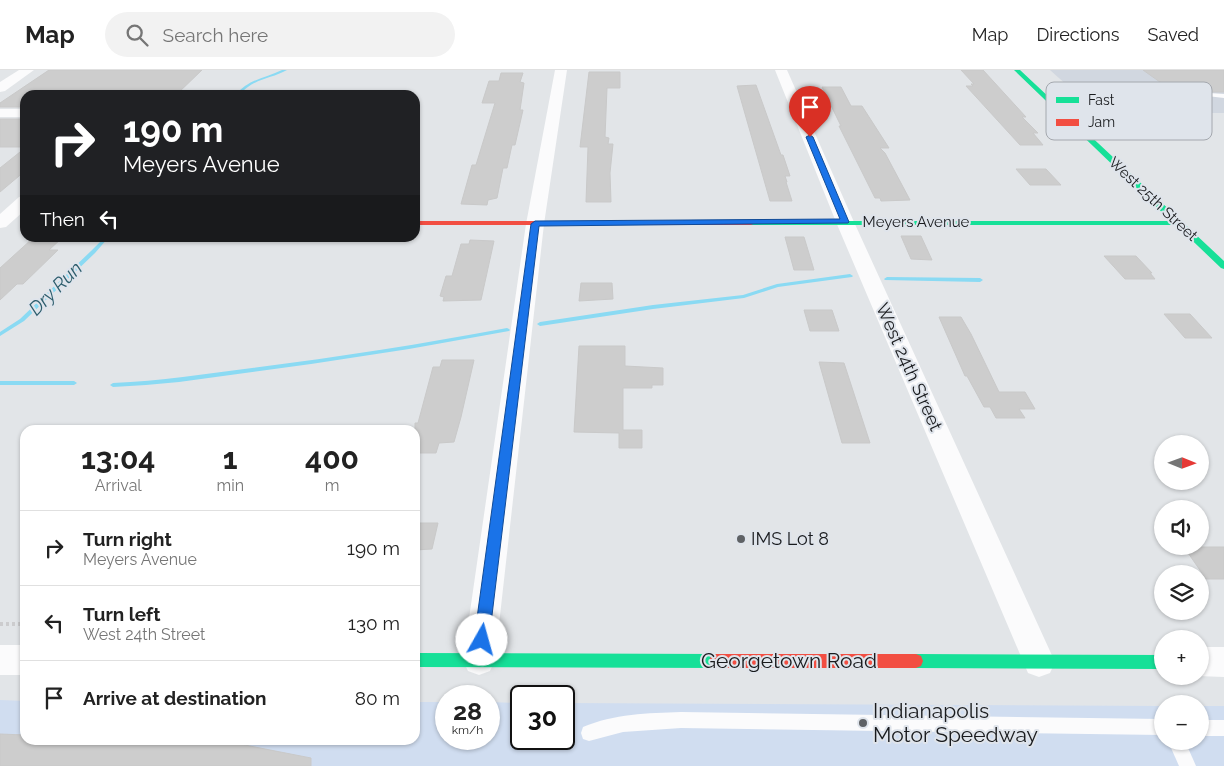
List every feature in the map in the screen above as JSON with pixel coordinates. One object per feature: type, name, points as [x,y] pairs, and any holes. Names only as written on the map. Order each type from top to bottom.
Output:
[{"type":"street","points":[[0,88],[28,70]]},
{"type":"street","points":[[479,660],[535,224],[561,70]]},
{"type":"street","name":"West 24th Street","points":[[781,70],[845,222],[1039,662]]},
{"type":"street","name":"West 25th Street","points":[[1017,70],[1046,98]]},
{"type":"street","points":[[0,113],[20,113]]},
{"type":"street","name":"West 25th Street","points":[[1091,140],[1224,266]]},
{"type":"street","points":[[0,223],[20,205]]},
{"type":"street","name":"Meyers Avenue","points":[[420,224],[1178,223]]},
{"type":"street","points":[[0,660],[20,660]]},
{"type":"street","name":"Georgetown Road","points":[[420,660],[1154,662]]},
{"type":"street","points":[[1209,662],[1224,662]]},
{"type":"lane","points":[[589,733],[611,725],[645,721],[680,720],[1154,727]]},
{"type":"lane","points":[[1209,728],[1224,728]]},
{"type":"lane","points":[[1180,750],[1188,766]]},
{"type":"path","points":[[0,624],[20,624]]},
{"type":"shaded area","points":[[1050,70],[1224,70],[1224,113],[1212,113],[1212,82],[1063,82]]},
{"type":"shaded area","name":"Indianapolis Motor Speedway","points":[[0,700],[20,701],[20,745],[420,745],[420,702],[435,702],[435,750],[500,750],[500,702],[510,703],[510,750],[575,750],[575,703],[1154,706],[1154,750],[1209,750],[1209,706],[1224,706],[1224,766],[0,766]]},
{"type":"building","points":[[49,70],[202,70],[181,90],[20,90],[20,107],[0,107],[0,103]]},
{"type":"building","points":[[961,70],[983,70],[1026,117],[1022,117],[1038,133],[1033,133],[1043,145],[1020,145],[966,86],[973,86],[971,84],[974,84]]},
{"type":"building","points":[[1143,70],[1224,70],[1224,92],[1212,92],[1212,82],[1160,82]]},
{"type":"building","points":[[589,72],[620,72],[620,88],[607,88],[605,137],[609,138],[608,144],[613,144],[610,173],[611,202],[586,202],[588,147],[580,147]]},
{"type":"building","points":[[501,73],[523,73],[520,82],[524,83],[520,110],[523,110],[515,145],[512,145],[507,168],[503,168],[497,198],[488,200],[487,205],[461,204],[472,165],[476,165],[495,103],[482,103],[489,81],[499,81]]},
{"type":"building","points":[[756,85],[790,176],[785,176],[792,201],[770,201],[737,86]]},
{"type":"building","points":[[822,87],[841,87],[851,106],[862,106],[889,148],[880,148],[885,153],[910,200],[881,201],[880,198],[875,198]]},
{"type":"building","points":[[0,119],[20,119],[20,147],[0,147]]},
{"type":"building","points":[[20,152],[20,175],[0,192],[0,168]]},
{"type":"building","points":[[1016,169],[1046,169],[1061,185],[1030,185]]},
{"type":"building","points":[[901,236],[921,236],[932,260],[911,259]]},
{"type":"building","points":[[785,237],[804,237],[814,270],[794,270]]},
{"type":"building","points":[[470,240],[494,241],[481,300],[443,301],[444,297],[440,296],[446,276],[452,276],[461,244],[469,244]]},
{"type":"building","points":[[29,242],[58,242],[49,250],[58,250],[23,284],[17,284],[0,300],[0,268]]},
{"type":"building","points":[[1104,256],[1136,256],[1152,273],[1150,273],[1155,279],[1125,279]]},
{"type":"building","points":[[581,283],[612,283],[613,299],[579,301]]},
{"type":"building","points":[[804,310],[832,310],[839,331],[810,331]]},
{"type":"building","points":[[1164,314],[1190,314],[1212,338],[1185,338]]},
{"type":"building","points":[[939,317],[961,317],[999,392],[1025,392],[1035,409],[1019,409],[1025,418],[996,418],[990,407],[984,407],[967,376],[965,376]]},
{"type":"building","points":[[579,346],[625,346],[625,366],[663,368],[663,385],[652,385],[652,388],[623,388],[623,430],[642,430],[642,448],[619,448],[619,433],[574,432]]},
{"type":"building","points":[[442,360],[474,360],[454,442],[439,443],[436,453],[420,453],[420,425],[415,425],[415,423],[418,423],[433,367],[440,367]]},
{"type":"building","points":[[819,362],[844,363],[870,443],[842,443]]},
{"type":"building","points":[[420,523],[438,523],[432,549],[420,550]]},
{"type":"building","points":[[1209,547],[1224,547],[1224,579],[1209,579],[1209,565],[1196,565],[1190,555],[1209,555]]},
{"type":"building","points":[[0,734],[20,735],[20,745],[245,745],[311,758],[311,766],[0,766]]},
{"type":"waterway","name":"Dry Run","points":[[242,90],[253,82],[285,70]]},
{"type":"waterway","name":"Dry Run","points":[[0,334],[22,320],[102,242]]},
{"type":"waterway","points":[[540,324],[744,296],[777,286],[850,276]]},
{"type":"waterway","points":[[887,279],[980,280]]},
{"type":"waterway","points":[[113,385],[179,380],[311,362],[409,348],[507,330]]},
{"type":"waterway","points":[[0,383],[74,383]]},
{"type":"traffic: fast","points":[[1017,70],[1046,97]]},
{"type":"traffic: fast","points":[[1091,140],[1224,266]]},
{"type":"traffic: fast","points":[[751,223],[1178,223]]},
{"type":"traffic: fast","points":[[420,660],[716,661]]},
{"type":"traffic: fast","points":[[916,661],[1154,662]]},
{"type":"traffic: jam","points":[[420,223],[751,223]]},
{"type":"traffic: jam","points":[[716,661],[916,661]]},
{"type":"place","name":"IMS Lot 8","points":[[741,539]]},
{"type":"place","name":"Indianapolis Motor Speedway","points":[[863,723]]},
{"type":"route","points":[[482,640],[535,224],[845,222],[810,137]]}]
